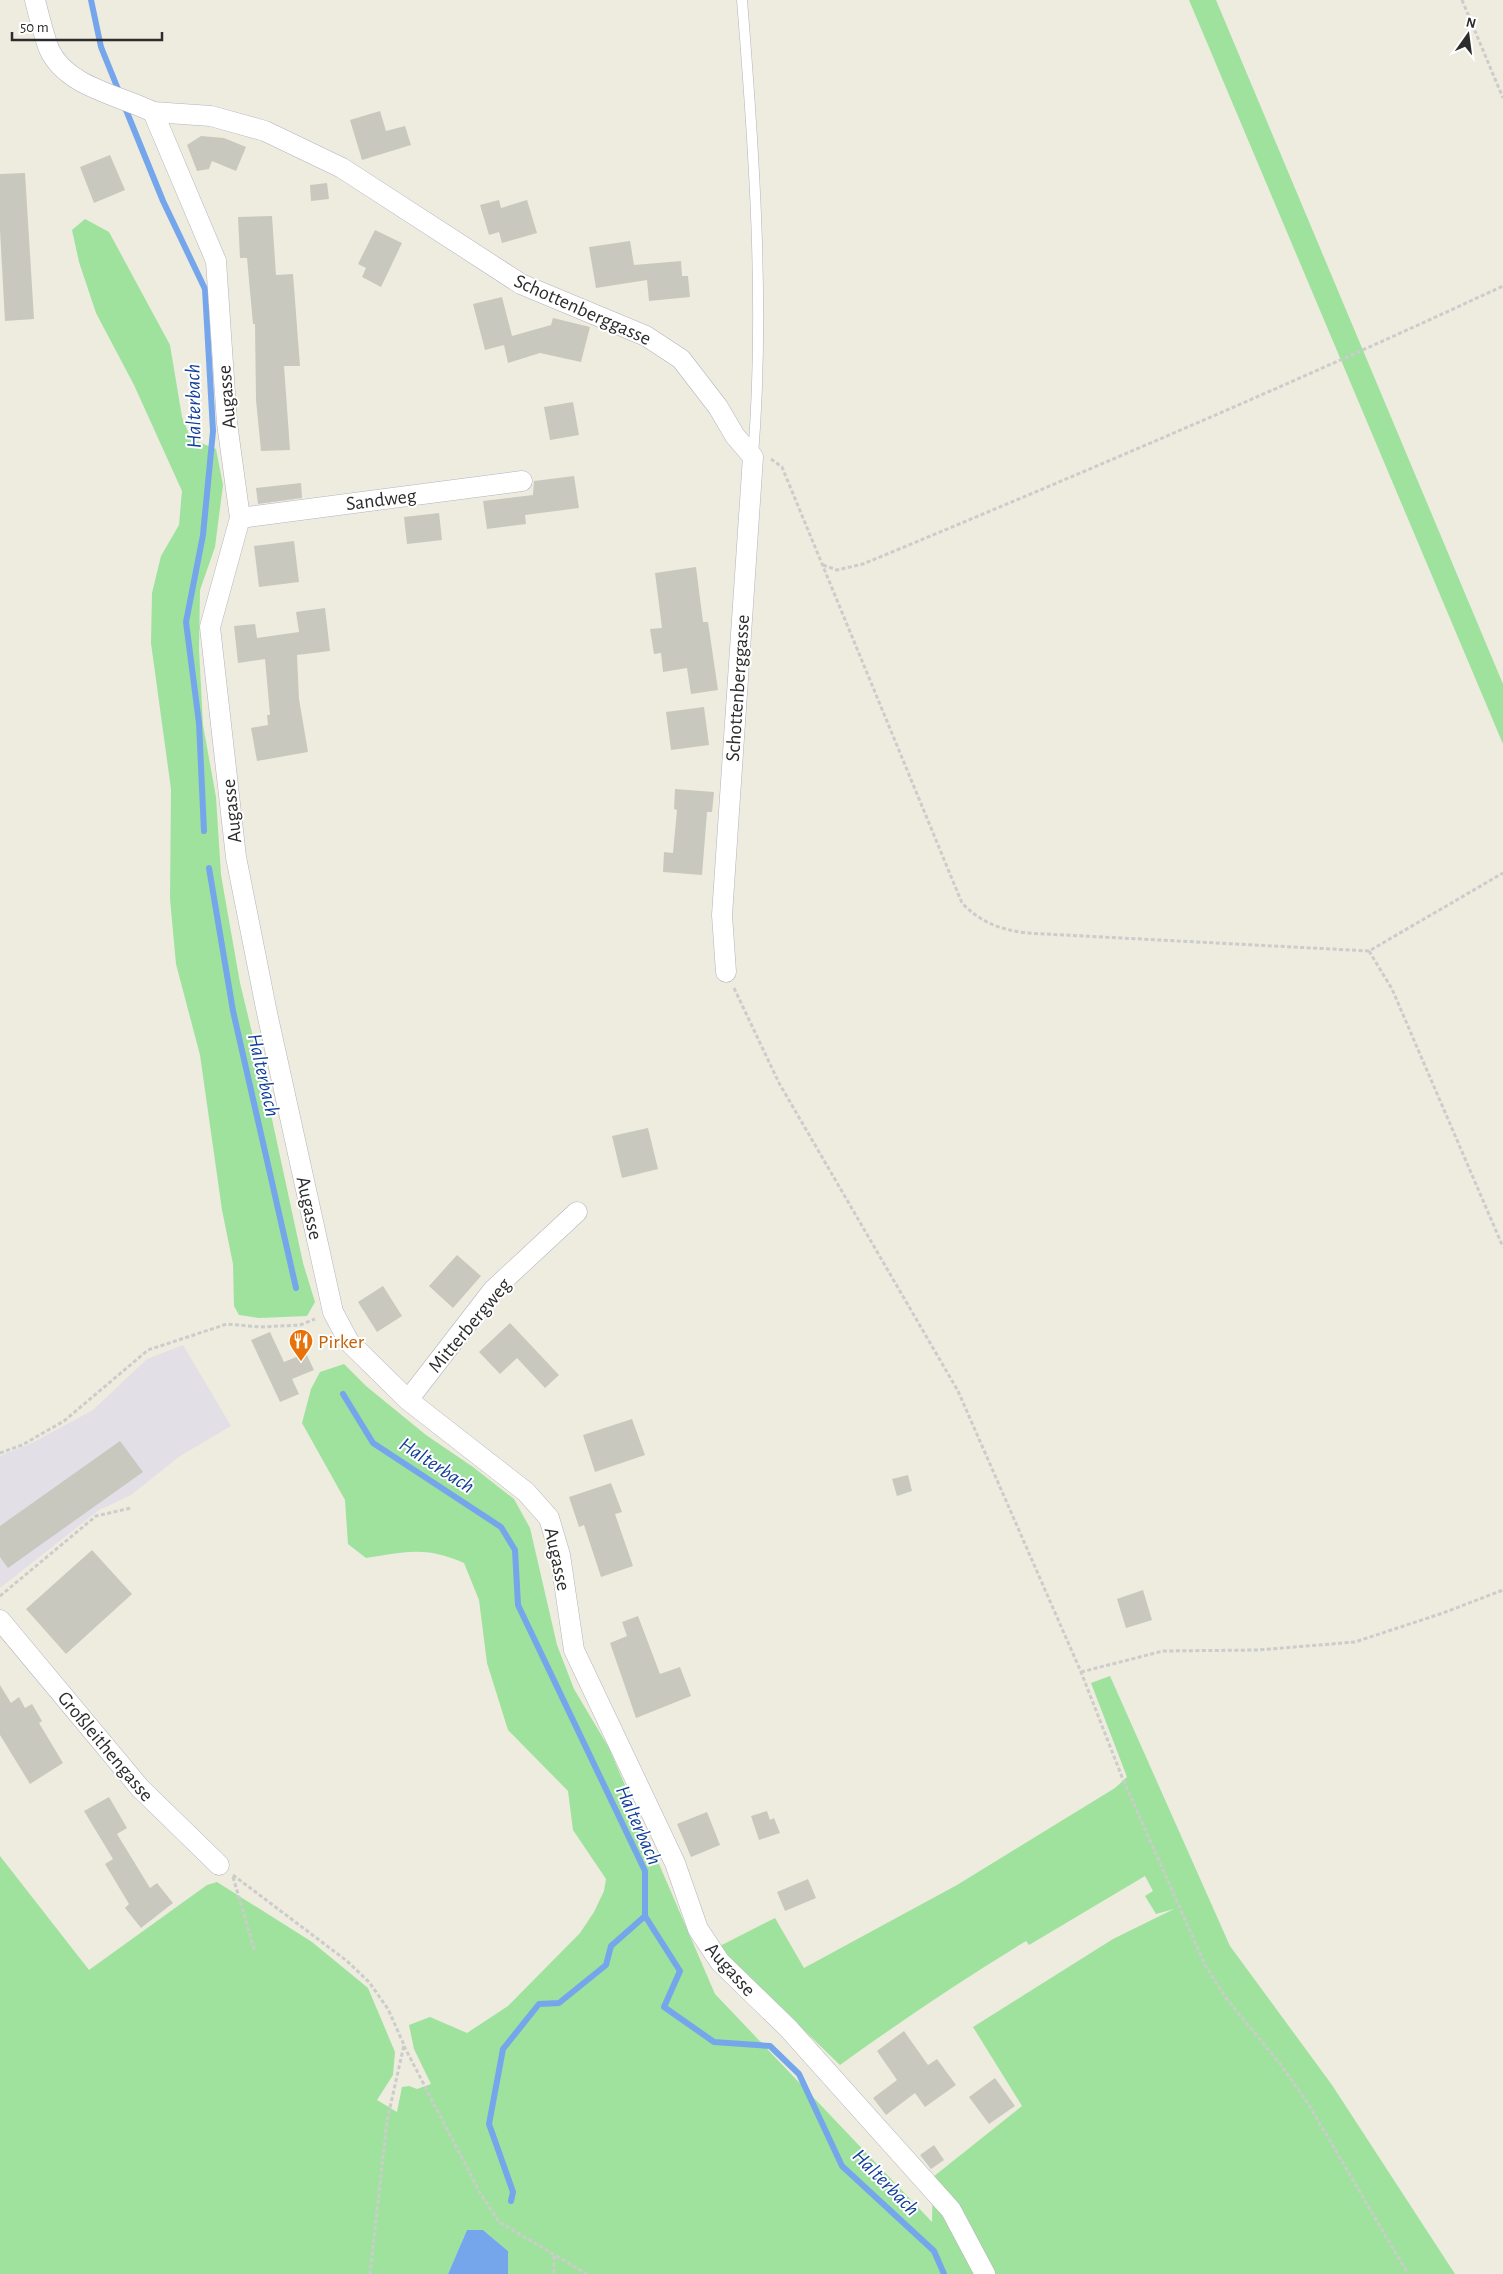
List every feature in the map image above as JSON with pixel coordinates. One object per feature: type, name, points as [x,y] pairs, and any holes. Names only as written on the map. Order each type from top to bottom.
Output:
[{"type":"street","points":[[34,0],[50,50],[68,73],[94,87],[147,109]]},
{"type":"street","name":"Schottenberggasse","points":[[147,109],[211,116],[265,131],[342,168],[521,284],[646,336],[681,359],[718,407],[744,448],[753,457],[722,915],[726,972]]},
{"type":"street","name":"Augasse","points":[[147,109],[216,261],[227,423],[240,518],[210,627],[238,866],[333,1312],[349,1342],[408,1400],[526,1492],[549,1518],[560,1555],[574,1650],[675,1863],[698,1929],[720,1962],[788,2028],[951,2210],[985,2274]]},
{"type":"street","name":"Sandweg","points":[[240,518],[522,481]]},
{"type":"street","name":"Mitterbergweg","points":[[408,1400],[493,1290],[578,1212]]},
{"type":"street","name":"Großleithengasse","points":[[0,1620],[140,1788],[226,1870]]},
{"type":"lane","points":[[742,0],[750,117],[757,288],[757,413],[753,457]]},
{"type":"path","points":[[1462,0],[1503,98]]},
{"type":"path","points":[[823,565],[837,570],[863,564],[1216,415],[1503,286]]},
{"type":"path","points":[[753,457],[771,459],[782,467],[962,903],[988,925],[1026,933],[1369,951],[1503,873]]},
{"type":"path","points":[[1369,951],[1392,989],[1503,1247]]},
{"type":"path","points":[[726,972],[779,1083],[958,1391],[1081,1672],[1122,1777],[1205,1965],[1226,1998],[1282,2065],[1309,2105],[1408,2274]]},
{"type":"path","points":[[0,1453],[22,1445],[64,1421],[148,1350],[227,1324],[260,1327],[300,1325]]},
{"type":"path","points":[[0,1596],[96,1516],[131,1508]]},
{"type":"path","points":[[1081,1672],[1163,1651],[1258,1650],[1355,1642],[1443,1613],[1503,1590]]},
{"type":"path","points":[[226,1870],[255,1952]]},
{"type":"path","points":[[226,1870],[348,1961],[369,1982],[388,2009],[404,2045],[479,2191],[499,2222],[587,2274]]},
{"type":"path","points":[[370,2274],[387,2122],[404,2045]]},
{"type":"path","points":[[554,2256],[554,2274]]},
{"type":"shaded area","points":[[183,1345],[231,1426],[180,1456],[131,1495],[99,1510],[0,1588],[0,1456],[32,1443],[93,1410],[147,1359]]},
{"type":"green space","points":[[1189,0],[1216,0],[1503,684],[1503,744]]},
{"type":"green space","points":[[85,219],[109,232],[170,345],[182,417],[191,439],[216,449],[223,485],[215,547],[200,590],[199,649],[203,725],[216,797],[221,875],[240,983],[264,1082],[303,1263],[315,1302],[307,1316],[259,1318],[239,1315],[234,1306],[233,1264],[222,1210],[200,1055],[176,964],[170,899],[171,789],[151,643],[152,593],[161,556],[179,525],[182,491],[134,385],[96,313],[79,262],[72,230]]},
{"type":"green space","points":[[344,1364],[366,1386],[426,1435],[473,1467],[514,1499],[530,1528],[557,1645],[574,1689],[609,1748],[715,1994],[932,2222],[933,2177],[1022,2106],[973,2027],[1113,1939],[1174,1909],[1156,1914],[1145,1896],[1153,1891],[1145,1876],[1029,1945],[1026,1941],[932,2001],[840,2065],[718,1947],[775,1918],[804,1968],[957,1885],[1115,1788],[1127,1777],[1091,1683],[1110,1676],[1230,1946],[1332,2085],[1455,2274],[508,2274],[508,2251],[483,2230],[467,2230],[448,2274],[0,2274],[0,1856],[89,1970],[207,1885],[217,1882],[312,1942],[368,1988],[395,2052],[393,2075],[377,2100],[397,2112],[402,2087],[409,2086],[417,2089],[431,2084],[414,2049],[409,2025],[430,2017],[467,2033],[508,2006],[580,1933],[594,1912],[604,1891],[606,1879],[573,1830],[568,1791],[508,1730],[487,1663],[479,1600],[464,1563],[426,1552],[404,1552],[366,1558],[348,1544],[345,1500],[302,1423],[311,1389],[320,1372]]},
{"type":"water","points":[[467,2230],[483,2230],[508,2251],[508,2274],[448,2274]]},
{"type":"building","points":[[380,111],[386,131],[405,126],[411,145],[362,160],[350,120]]},
{"type":"building","points":[[201,136],[224,138],[246,147],[236,171],[212,161],[209,169],[197,171],[187,145]]},
{"type":"building","points":[[110,155],[125,190],[94,203],[80,167]]},
{"type":"building","points":[[25,173],[34,319],[5,321],[0,230],[0,174]]},
{"type":"building","points":[[327,183],[329,199],[311,201],[310,185]]},
{"type":"building","points":[[499,200],[501,208],[527,200],[537,233],[502,243],[499,232],[489,235],[480,205]]},
{"type":"building","points":[[272,216],[276,275],[293,274],[300,366],[284,366],[290,450],[261,451],[256,400],[255,324],[253,324],[247,258],[240,258],[238,217]]},
{"type":"building","points":[[375,230],[402,243],[381,287],[362,277],[366,268],[358,264]]},
{"type":"building","points":[[630,241],[634,265],[681,261],[682,276],[688,276],[690,297],[649,301],[647,280],[596,288],[589,247]]},
{"type":"building","points":[[502,297],[512,336],[551,325],[553,318],[590,327],[581,362],[540,353],[508,363],[504,345],[485,350],[473,304]]},
{"type":"building","points":[[573,402],[579,435],[550,440],[544,407]]},
{"type":"building","points":[[574,476],[579,508],[525,515],[526,524],[487,529],[483,501],[533,495],[534,481]]},
{"type":"building","points":[[301,483],[302,498],[258,504],[256,488]]},
{"type":"building","points":[[439,513],[442,540],[407,544],[404,517]]},
{"type":"building","points":[[294,541],[299,582],[259,587],[254,546]]},
{"type":"building","points":[[696,567],[703,622],[708,622],[718,690],[691,694],[687,668],[663,672],[661,653],[654,654],[650,629],[662,628],[655,573]]},
{"type":"building","points":[[325,608],[330,651],[297,655],[299,699],[308,752],[257,761],[251,728],[268,725],[267,715],[270,715],[265,659],[238,663],[234,626],[255,624],[257,638],[299,632],[296,612]]},
{"type":"building","points":[[704,707],[709,745],[671,750],[666,712]]},
{"type":"building","points":[[675,789],[714,792],[712,812],[707,812],[702,875],[663,872],[664,852],[673,853],[677,810],[674,809]]},
{"type":"building","points":[[648,1128],[658,1169],[622,1178],[612,1136]]},
{"type":"building","points":[[457,1255],[481,1276],[453,1308],[429,1286]]},
{"type":"building","points":[[383,1286],[402,1316],[377,1332],[358,1302]]},
{"type":"building","points":[[510,1323],[559,1375],[545,1388],[517,1358],[500,1374],[479,1352]]},
{"type":"building","points":[[270,1332],[284,1362],[306,1353],[314,1370],[292,1379],[299,1394],[280,1402],[251,1340]]},
{"type":"building","points":[[632,1419],[645,1455],[595,1472],[583,1435]]},
{"type":"building","points":[[120,1441],[143,1472],[8,1568],[0,1557],[0,1526]]},
{"type":"building","points":[[908,1475],[912,1491],[897,1496],[892,1479]]},
{"type":"building","points":[[611,1483],[622,1512],[615,1514],[633,1566],[601,1577],[584,1525],[579,1527],[569,1497]]},
{"type":"building","points":[[92,1550],[132,1594],[66,1654],[26,1609]]},
{"type":"building","points":[[1143,1590],[1152,1620],[1126,1628],[1117,1599]]},
{"type":"building","points":[[638,1616],[660,1674],[680,1667],[691,1696],[636,1718],[610,1643],[627,1636],[622,1622]]},
{"type":"building","points":[[0,1685],[11,1703],[19,1697],[25,1708],[32,1704],[42,1721],[39,1723],[63,1763],[30,1784],[0,1735]]},
{"type":"building","points":[[109,1797],[127,1828],[117,1834],[150,1888],[157,1883],[173,1903],[141,1928],[125,1908],[129,1904],[105,1864],[113,1859],[84,1811]]},
{"type":"building","points":[[767,1811],[770,1820],[774,1818],[780,1833],[759,1840],[751,1816]]},
{"type":"building","points":[[707,1812],[720,1845],[691,1857],[677,1824]]},
{"type":"building","points":[[808,1879],[816,1898],[785,1911],[777,1892]]},
{"type":"building","points":[[904,2031],[928,2065],[937,2059],[956,2085],[925,2107],[915,2093],[886,2115],[873,2098],[897,2080],[877,2051]]},
{"type":"building","points":[[995,2078],[1015,2106],[989,2124],[969,2097]]},
{"type":"building","points":[[934,2145],[944,2160],[931,2169],[920,2155]]},
{"type":"waterway","name":"Halterbach","points":[[91,0],[101,47],[120,94]]},
{"type":"waterway","name":"Halterbach","points":[[124,105],[163,201],[205,289],[213,431],[203,535],[186,622],[199,723],[204,831]]},
{"type":"waterway","name":"Halterbach","points":[[209,868],[233,1011],[296,1288]]},
{"type":"waterway","name":"Halterbach","points":[[343,1394],[373,1443],[501,1527],[515,1550],[518,1605],[645,1871],[645,1916],[680,1971],[664,2007],[714,2042],[770,2046],[799,2074],[842,2166],[934,2251],[944,2274]]},
{"type":"waterway","points":[[511,2201],[513,2192],[489,2124],[503,2049],[539,2004],[559,2003],[606,1965],[611,1946],[645,1916]]},
{"type":"place","name":"Pirker","points":[[301,1362]]}]
